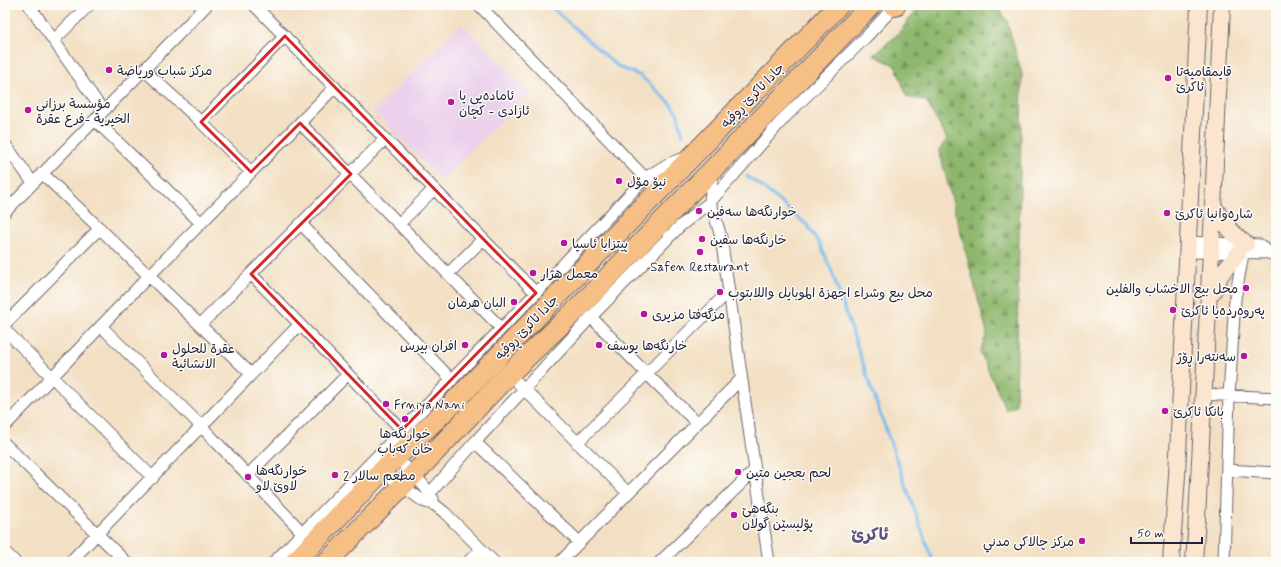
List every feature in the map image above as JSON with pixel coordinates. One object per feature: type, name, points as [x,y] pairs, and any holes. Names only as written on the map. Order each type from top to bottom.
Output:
[{"type":"highway","name":"جادا ئاکرێ ڕوڤیە","points":[[286,560],[389,465],[450,406],[652,185],[694,156],[840,5]]},
{"type":"highway","name":"جادا ئاکرێ ڕوڤیە","points":[[327,562],[408,481],[509,374],[580,306],[871,5]]},
{"type":"main road","points":[[1171,562],[1199,5]]},
{"type":"main road","points":[[1194,562],[1211,248],[1222,5]]},
{"type":"main road","points":[[1208,304],[1214,286],[1221,274],[1242,251],[1213,205]]},
{"type":"main road","points":[[1174,519],[1197,518]]},
{"type":"street","points":[[29,5],[103,111]]},
{"type":"street","points":[[54,40],[89,5]]},
{"type":"street","points":[[5,212],[207,5]]},
{"type":"street","points":[[254,5],[536,293]]},
{"type":"street","points":[[286,560],[302,532],[452,380],[501,328],[536,293],[652,185],[479,5]]},
{"type":"street","points":[[426,498],[475,442],[591,317],[678,226],[710,202],[785,116],[866,37],[895,5]]},
{"type":"street","points":[[201,122],[285,36]]},
{"type":"street","points":[[144,70],[201,122],[251,172]]},
{"type":"street","points":[[5,426],[149,276],[335,87]]},
{"type":"street","points":[[95,120],[201,223]]},
{"type":"street","points":[[300,123],[501,328]]},
{"type":"street","points":[[200,325],[385,139]]},
{"type":"street","points":[[5,144],[33,183]]},
{"type":"street","points":[[713,169],[710,202],[721,237],[769,562]]},
{"type":"street","points":[[42,173],[251,374]]},
{"type":"street","points":[[400,224],[434,189]]},
{"type":"street","points":[[688,194],[710,202]]},
{"type":"street","points":[[301,224],[452,380]]},
{"type":"street","points":[[5,324],[100,228]]},
{"type":"street","points":[[448,274],[483,239]]},
{"type":"street","points":[[1188,247],[1242,251],[1260,245],[1273,253]]},
{"type":"street","points":[[1224,562],[1229,396],[1235,299],[1242,251]]},
{"type":"street","points":[[251,274],[347,375],[402,430]]},
{"type":"street","points":[[577,443],[728,292]]},
{"type":"street","points":[[591,317],[647,374],[698,422]]},
{"type":"street","points":[[70,562],[299,325]]},
{"type":"street","points":[[101,326],[201,426],[302,532]]},
{"type":"street","points":[[5,330],[152,478]]},
{"type":"street","points":[[509,374],[628,493]]},
{"type":"street","points":[[248,475],[347,375]]},
{"type":"street","points":[[560,562],[741,379]]},
{"type":"street","points":[[1203,394],[1276,398]]},
{"type":"street","points":[[475,442],[579,542]]},
{"type":"street","points":[[5,444],[126,562]]},
{"type":"street","points":[[389,465],[444,512],[494,562]]},
{"type":"street","points":[[389,465],[426,498]]},
{"type":"street","points":[[660,562],[755,470]]},
{"type":"street","points":[[1227,470],[1276,473]]},
{"type":"street","points":[[468,562],[481,549]]},
{"type":"street","points":[[5,552],[15,562]]},
{"type":"highlighted area","points":[[285,36],[536,293],[402,430],[251,274],[351,174],[300,123],[251,172],[201,122]]},
{"type":"shaded area","name":"ئامادەیی یا ئازادی - کچان","points":[[462,23],[530,93],[441,180],[373,111]]},
{"type":"green space","points":[[921,5],[997,5],[1007,21],[1022,74],[1016,405],[1006,410],[980,352],[987,333],[939,150],[947,139],[926,101],[907,97],[896,66],[873,55],[897,35]]},
{"type":"waterway","points":[[549,5],[615,64],[641,76],[668,101],[677,112],[683,135]]},
{"type":"waterway","points":[[747,176],[765,189],[807,225],[820,244],[832,272],[933,562]]},
{"type":"place","name":"مركز شباب ورياضة","points":[[109,70]]},
{"type":"place","name":"قایمقامیەتا ئاکرێ","points":[[1168,78]]},
{"type":"place","name":"ئامادەیی یا ئازادی - کچان","points":[[451,102]]},
{"type":"place","name":"مؤسسة برزانى الخيرية -فرع عقرة","points":[[28,110]]},
{"type":"place","name":"نیۆ مۆل","points":[[619,181]]},
{"type":"place","name":"خوارنگەھا سەفین","points":[[699,211]]},
{"type":"place","name":"شارەوانیا ئاکرێ","points":[[1167,213]]},
{"type":"place","name":"خارنگەها سفين","points":[[702,239]]},
{"type":"place","name":"پیتزایا ئاسیا","points":[[564,243]]},
{"type":"place","name":"Safen Restaurant","points":[[700,252]]},
{"type":"place","name":"معمل هژار","points":[[533,273]]},
{"type":"place","name":"محل بيع الاخشاب والفلين","points":[[1246,288]]},
{"type":"place","name":"محل بيع وشراء اجهزة الموبايل واللابتوب","points":[[720,292]]},
{"type":"place","name":"البان هرمان","points":[[514,302]]},
{"type":"place","name":"پەروەردەیا ئاكرێ","points":[[1173,310]]},
{"type":"place","name":"مزگەفتا مزیری","points":[[644,314]]},
{"type":"place","name":"افران بيرس","points":[[465,345]]},
{"type":"place","name":"خارنگەها یوسف","points":[[599,345]]},
{"type":"place","name":"عقرة للحلول الانشائیة","points":[[164,355]]},
{"type":"place","name":"سەنتەرا ڕۆژ","points":[[1244,356]]},
{"type":"place","name":"Frniya Nani","points":[[386,404]]},
{"type":"place","name":"بانکا ئاکرێ","points":[[1165,411]]},
{"type":"place","name":"خوارنگەھا خان كەباب","points":[[405,419]]},
{"type":"place","name":"لحم بعجين متين","points":[[738,472]]},
{"type":"place","name":"مطعم سالار 2","points":[[335,475]]},
{"type":"place","name":"خوارنگەھا لاوێ لاو","points":[[248,477]]},
{"type":"place","name":"بنگە‌ھێ پۆلیسێن گولان","points":[[734,515]]},
{"type":"place","name":"مركز چالاکى مدني","points":[[1082,541]]},
{"type":"district","name":"ئاکرێ","points":[[870,534]]}]
